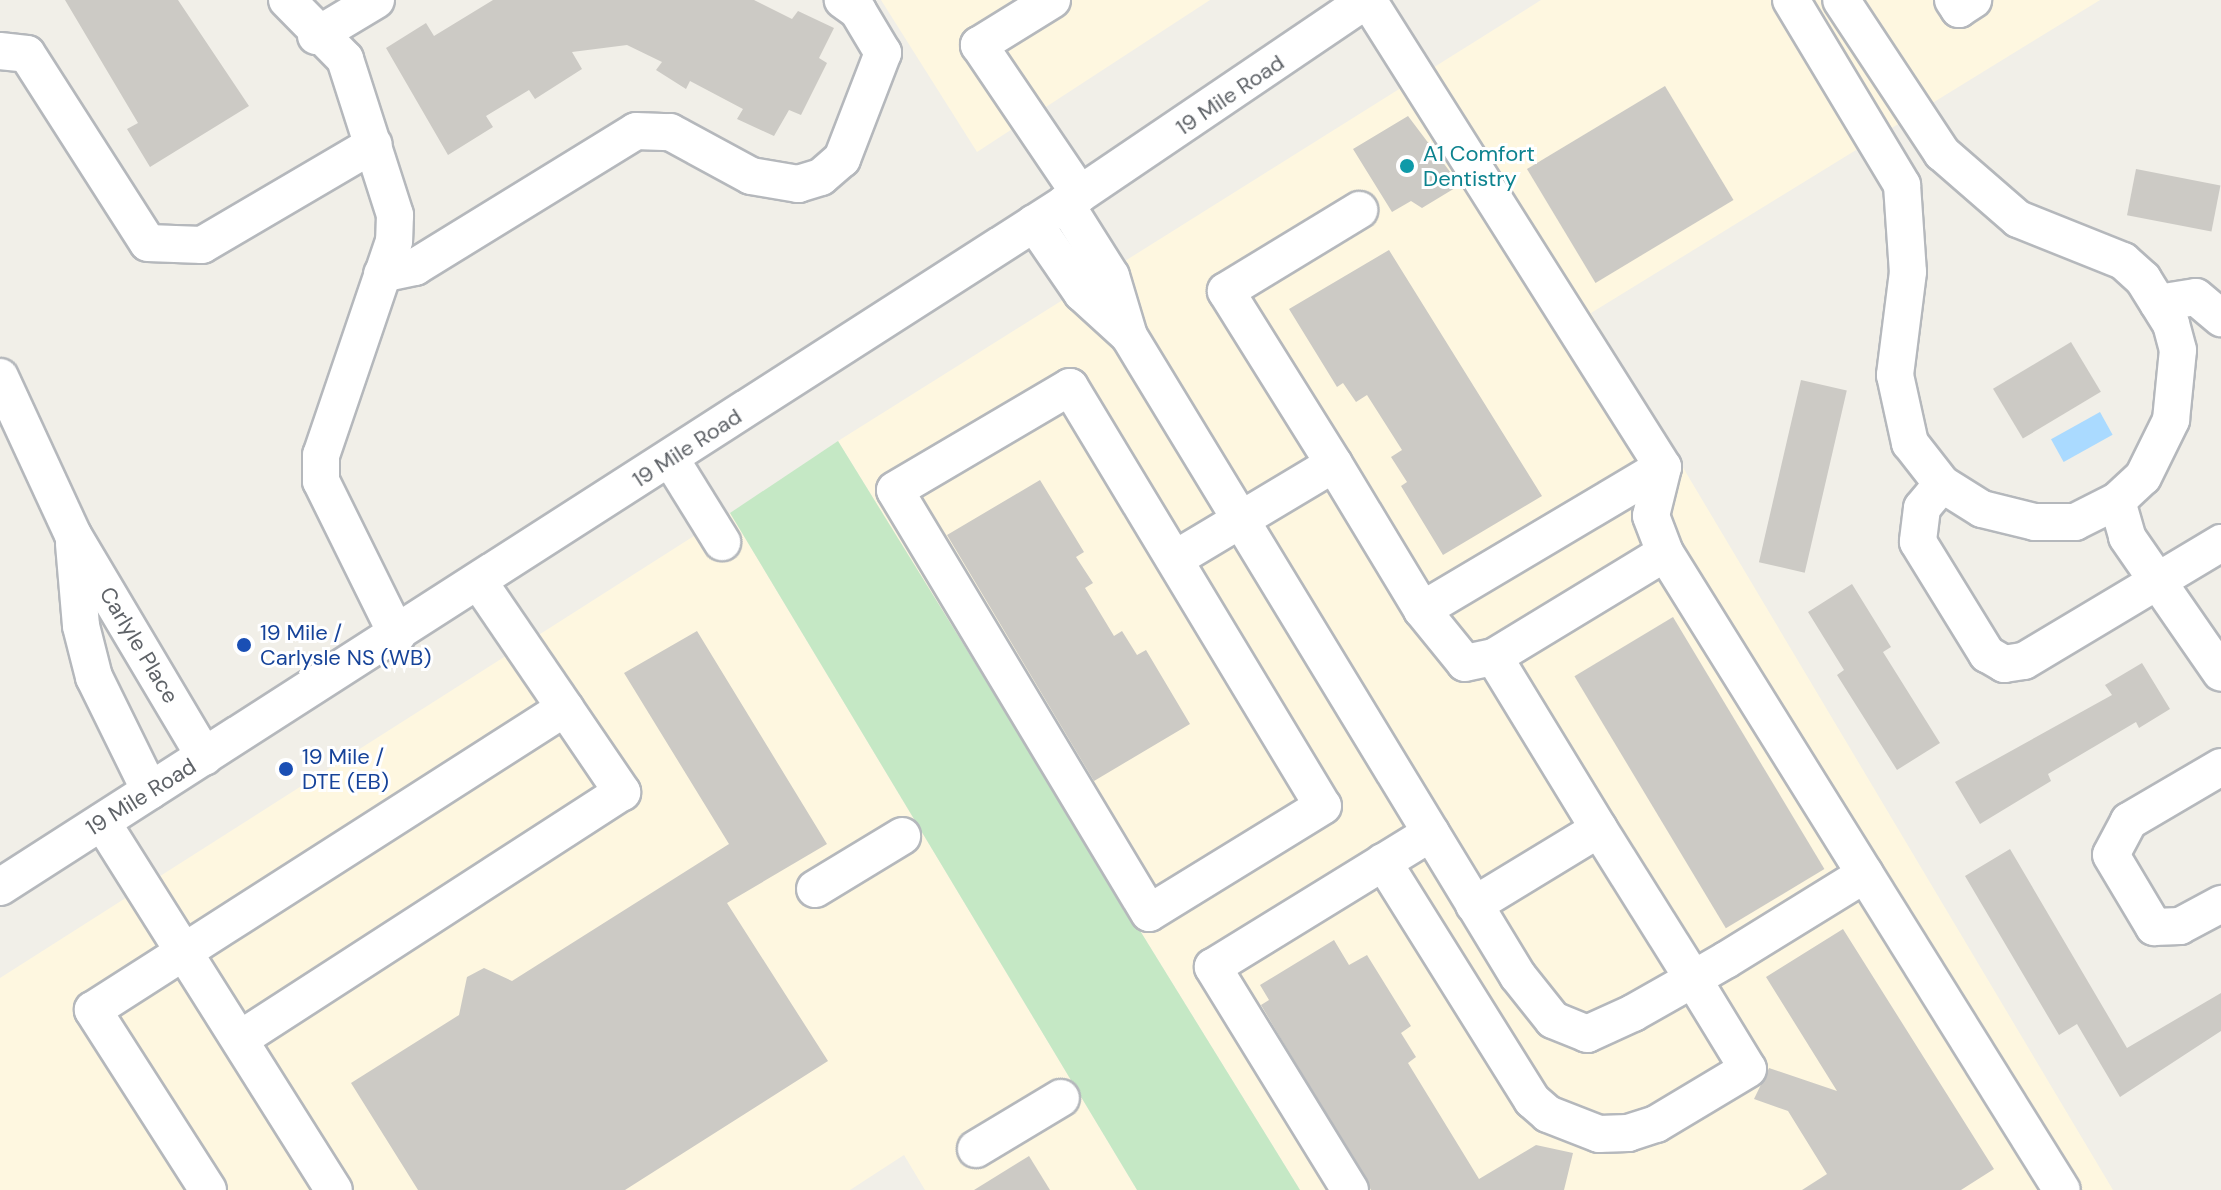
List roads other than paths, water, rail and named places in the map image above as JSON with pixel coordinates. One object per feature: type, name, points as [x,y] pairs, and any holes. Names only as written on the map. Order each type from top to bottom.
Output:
[{"type":"street","points":[[287,0],[316,36],[345,59],[395,215],[382,274],[321,455],[321,481],[397,635]]},
{"type":"street","points":[[316,36],[376,0]]},
{"type":"street","points":[[382,274],[415,267],[636,131],[670,132],[751,176],[798,184],[821,177],[842,159],[883,53],[866,22],[843,0]]},
{"type":"street","points":[[1052,0],[979,45],[1072,198],[1111,276],[1129,336],[1474,905],[1553,1020],[1587,1034],[1693,979],[1865,874]]},
{"type":"street","points":[[1368,0],[1663,467],[1651,516],[1665,553],[2062,1190]]},
{"type":"street","name":"19 Mile Road","points":[[0,887],[397,635],[1034,223],[1368,0]]},
{"type":"street","points":[[1791,0],[1902,185],[1908,272],[1895,375],[1899,416],[1910,443],[1942,484],[1982,509],[2035,522],[2075,522],[2117,501],[2143,477],[2171,420],[2178,350],[2158,303],[2123,261],[2018,219],[1990,199],[1919,126],[1850,3],[1811,32]]},
{"type":"street","points":[[1953,0],[1959,9],[1973,0]]},
{"type":"street","points":[[0,51],[27,54],[148,243],[202,245],[374,144]]},
{"type":"street","points":[[1359,210],[1226,291],[1422,610],[1465,663],[1494,657],[1665,553]]},
{"type":"street","points":[[1034,223],[1082,293],[1129,336]]},
{"type":"street","points":[[2158,303],[2196,297],[2221,318]]},
{"type":"street","name":"Carlyle Place","points":[[0,377],[73,535],[205,757]]},
{"type":"street","points":[[1070,387],[1175,559],[1323,806],[1149,913],[895,490],[1070,387]]},
{"type":"street","points":[[670,458],[722,542]]},
{"type":"street","points":[[1175,559],[1334,464]]},
{"type":"street","points":[[1422,610],[1663,467]]},
{"type":"street","points":[[1942,484],[1922,508],[1918,542],[1987,654],[2004,664],[2024,661],[2221,543]]},
{"type":"street","points":[[2117,501],[2127,537],[2221,673]]},
{"type":"street","name":"Carlyle Place","points":[[73,535],[81,626],[94,677],[150,791]]},
{"type":"street","points":[[240,1039],[622,792],[479,582]]},
{"type":"street","points":[[1383,862],[1532,1100],[1567,1125],[1628,1133],[1656,1124],[1748,1069],[1494,657]]},
{"type":"street","points":[[208,1190],[93,1010],[565,708]]},
{"type":"street","points":[[2221,767],[2129,821],[2111,855],[2154,927],[2180,926],[2221,904]]},
{"type":"street","points":[[102,822],[334,1190]]},
{"type":"street","points":[[1474,905],[1599,829]]},
{"type":"street","points":[[1350,1190],[1213,967],[1431,833]]},
{"type":"street","points":[[815,889],[902,836]]},
{"type":"street","points":[[976,1149],[1061,1098]]},
{"type":"water","points":[[2100,412],[2113,435],[2064,462],[2051,439]]},
{"type":"place","name":"A1 Comfort Dentistry","points":[[1407,166]]},
{"type":"place","name":"19 Mile / Carlysle NS (WB)","points":[[244,645]]},
{"type":"place","name":"19 Mile / DTE (EB)","points":[[286,769]]}]
